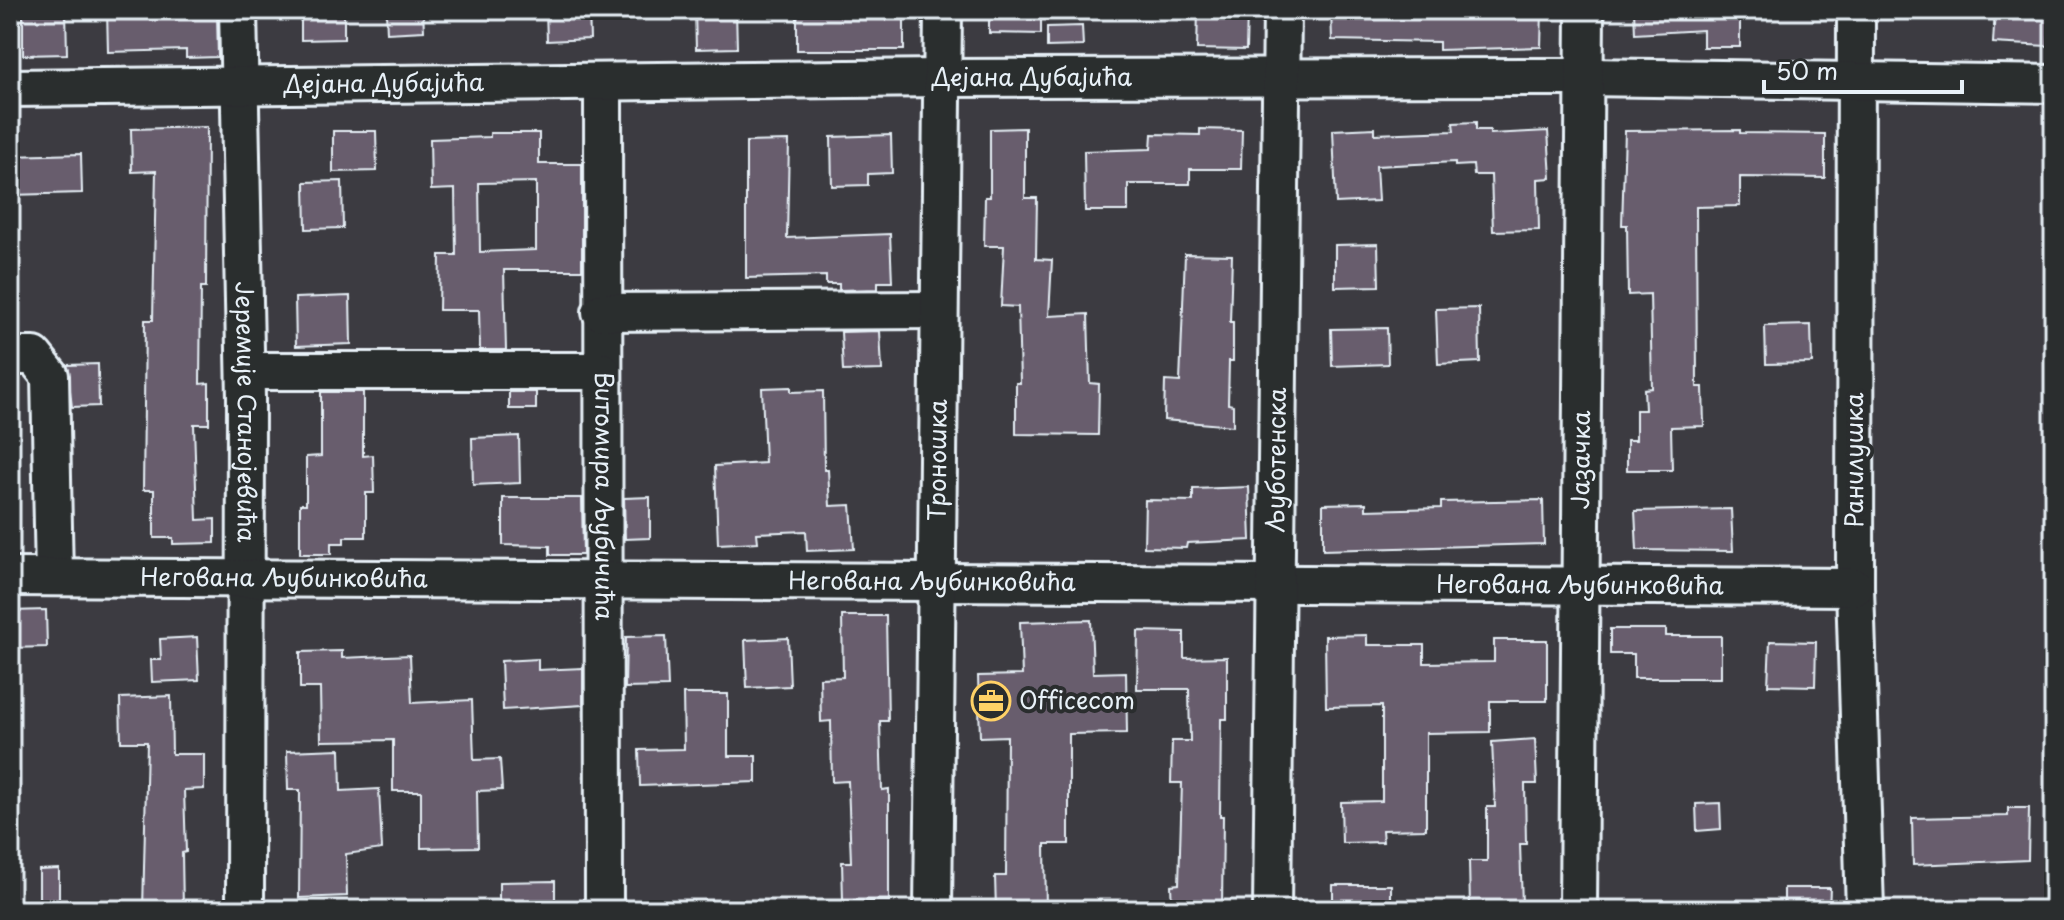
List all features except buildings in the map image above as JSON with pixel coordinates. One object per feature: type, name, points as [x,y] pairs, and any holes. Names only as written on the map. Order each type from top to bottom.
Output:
[{"type":"street","name":"Јеремије Станојевића","points":[[238,10],[246,371],[245,910]]},
{"type":"street","name":"Троношка","points":[[933,910],[943,10]]},
{"type":"street","name":"Љуботенска","points":[[1272,910],[1282,10]]},
{"type":"street","name":"Јазачка","points":[[1578,910],[1585,10]]},
{"type":"street","name":"Ранилушка","points":[[1856,10],[1855,587],[1865,910]]},
{"type":"street","name":"Дејана Дубајића","points":[[10,88],[239,88],[943,78],[1585,77],[2054,84]]},
{"type":"street","name":"Витомира Љубичића","points":[[603,82],[604,910]]},
{"type":"street","points":[[601,312],[939,310]]},
{"type":"street","points":[[10,356],[34,356],[50,376],[54,577]]},
{"type":"street","points":[[246,371],[602,371]]},
{"type":"street","name":"Негована Љубинковића","points":[[10,577],[603,577],[1855,587]]},
{"type":"place","name":"Officecom","points":[[991,701]]}]
